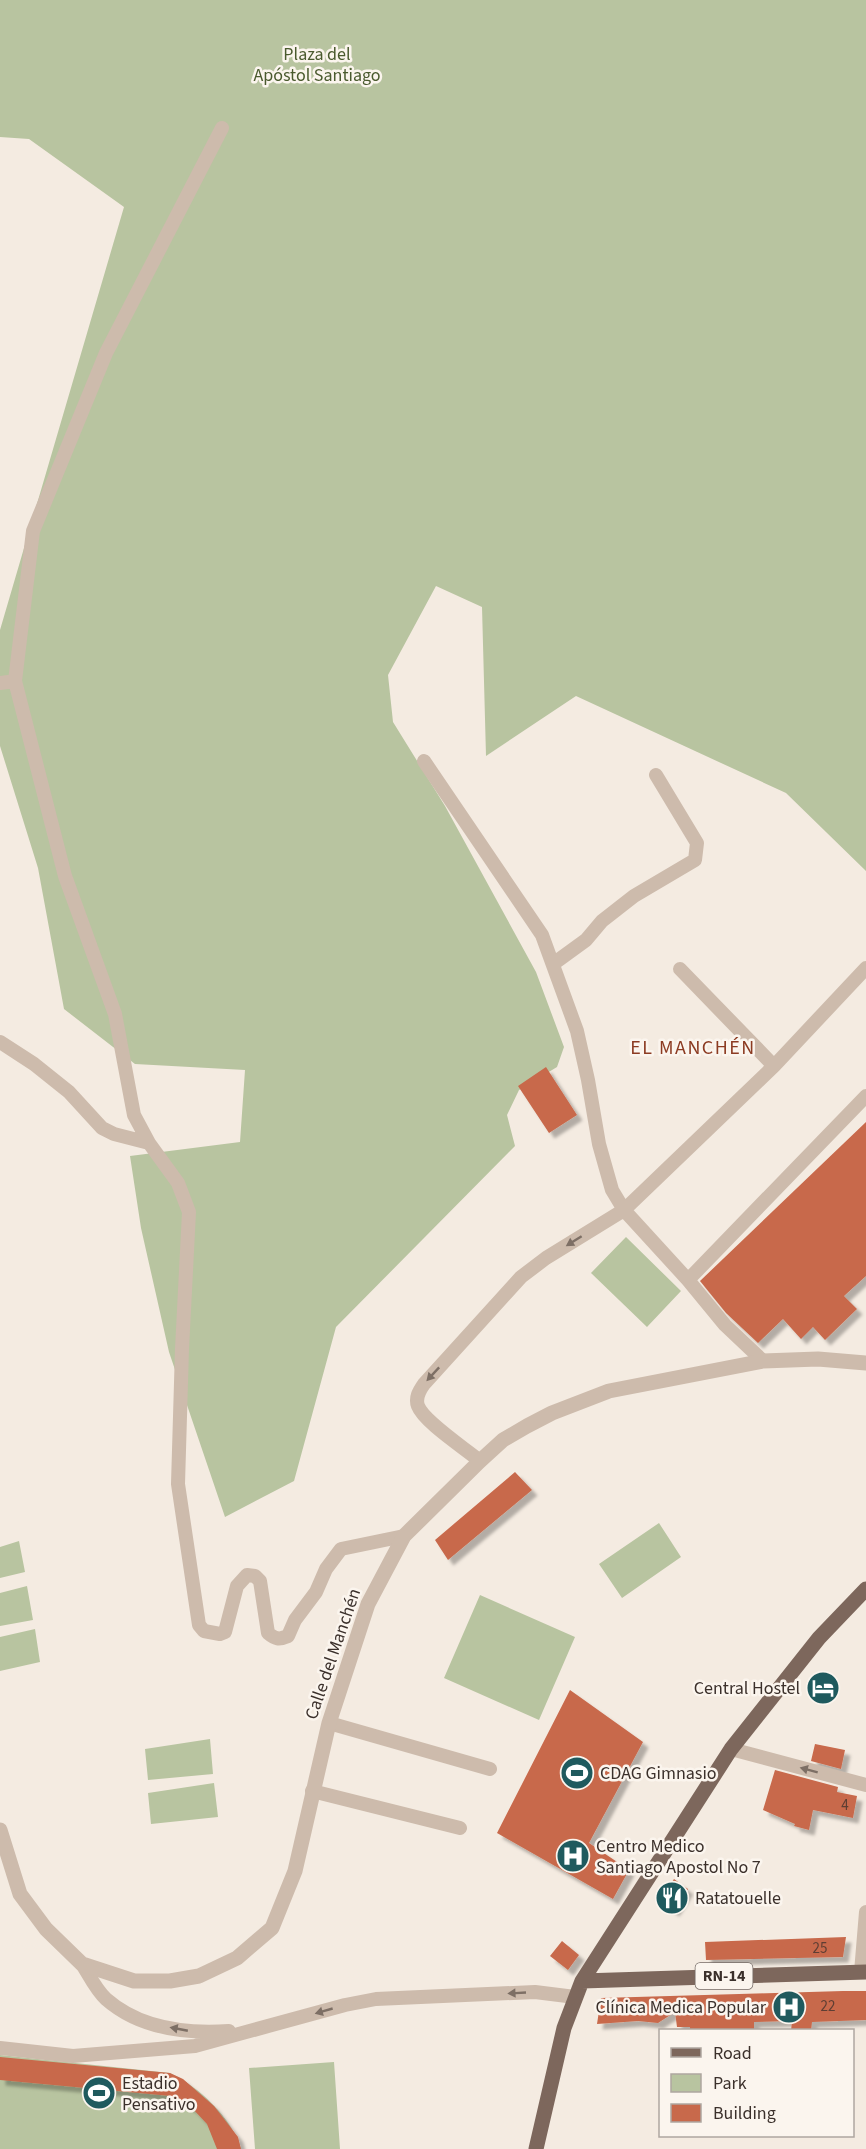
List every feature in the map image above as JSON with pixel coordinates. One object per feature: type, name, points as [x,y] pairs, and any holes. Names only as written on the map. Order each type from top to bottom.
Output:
[{"type":"main road","points":[[536,2149],[564,2028],[582,1981],[731,1749],[819,1638],[866,1589]]},
{"type":"main road","name":"RN-14","points":[[582,1981],[863,1972]]},
{"type":"street","points":[[222,129],[106,353],[33,531],[15,681],[65,876],[115,1014],[134,1115],[149,1143],[178,1183],[189,1212],[178,1484],[199,1625],[204,1631],[220,1634],[225,1632],[237,1586],[247,1575],[255,1576],[260,1581],[268,1633],[275,1639],[282,1639],[288,1636],[295,1620],[316,1592],[326,1569],[341,1549],[404,1536]]},
{"type":"street","points":[[0,683],[15,681]]},
{"type":"street","points":[[424,761],[542,935],[577,1031],[599,1144],[612,1190],[624,1209],[725,1325],[763,1361]]},
{"type":"street","points":[[553,964],[586,940],[602,921],[634,896],[695,860],[697,843],[656,775]]},
{"type":"street","points":[[480,1461],[425,1417],[417,1405],[417,1393],[521,1277],[546,1258],[624,1209],[774,1066],[866,968]]},
{"type":"street","points":[[680,969],[774,1066]]},
{"type":"street","points":[[0,1042],[34,1064],[69,1092],[102,1128],[114,1134],[149,1143]]},
{"type":"street","points":[[688,1280],[866,1096]]},
{"type":"street","name":"Calle del Manchén","points":[[0,1830],[20,1894],[46,1929],[82,1964],[134,1981],[170,1982],[199,1976],[237,1958],[272,1928],[295,1871],[329,1723],[368,1604],[404,1536],[480,1461],[503,1440],[527,1426],[603,1392],[763,1361],[818,1359],[866,1363]]},
{"type":"street","points":[[329,1723],[490,1769]]},
{"type":"street","points":[[731,1749],[866,1785]]},
{"type":"street","points":[[312,1791],[460,1828]]},
{"type":"street","points":[[863,1972],[866,1912]]},
{"type":"street","points":[[82,1964],[105,1998],[136,2019],[198,2033],[258,2030]]},
{"type":"street","points":[[0,2048],[73,2056],[195,2046],[345,2005],[376,1999],[536,1992],[575,1997]]},
{"type":"green space","name":"Plaza del Apóstol Santiago","points":[[0,0],[866,0],[866,871],[786,793],[576,696],[486,756],[482,607],[436,586],[388,675],[393,722],[445,806],[536,972],[564,1047],[557,1067],[519,1090],[507,1115],[515,1146],[336,1327],[294,1481],[225,1517],[169,1352],[141,1228],[130,1156],[240,1142],[245,1070],[135,1064],[64,1009],[38,868],[0,746],[0,630],[124,207],[29,139],[0,137]]},
{"type":"green space","points":[[626,1237],[681,1291],[647,1327],[591,1273]]},
{"type":"green space","points":[[659,1523],[681,1557],[622,1598],[599,1564]]},
{"type":"green space","points":[[19,1541],[25,1572],[0,1578],[0,1547]]},
{"type":"green space","points":[[27,1586],[33,1620],[0,1626],[0,1593]]},
{"type":"green space","points":[[480,1595],[575,1637],[539,1720],[444,1678]]},
{"type":"green space","points":[[35,1629],[40,1662],[0,1671],[0,1637]]},
{"type":"green space","points":[[210,1739],[213,1774],[148,1780],[145,1749]]},
{"type":"green space","points":[[214,1783],[218,1817],[151,1824],[148,1793]]},
{"type":"green space","name":"Estadio Pensativo","points":[[0,2055],[170,2073],[192,2086],[213,2105],[230,2126],[241,2149],[0,2149]]},
{"type":"green space","points":[[334,2062],[340,2149],[255,2149],[249,2068]]},
{"type":"building","points":[[546,1067],[577,1115],[549,1133],[518,1086]]},
{"type":"building","points":[[866,1122],[866,1276],[844,1296],[857,1309],[825,1340],[813,1327],[801,1339],[783,1319],[758,1343],[726,1313],[700,1281]]},
{"type":"building","points":[[515,1472],[532,1490],[448,1560],[435,1540]]},
{"type":"building","name":"CDAG Gimnasio","points":[[570,1690],[643,1742],[589,1843],[629,1870],[613,1899],[497,1833]]},
{"type":"building","points":[[815,1744],[845,1750],[841,1769],[811,1761]]},
{"type":"building","points":[[775,1770],[838,1787],[837,1792],[857,1796],[853,1818],[813,1810],[809,1830],[794,1826],[795,1824],[763,1810]]},
{"type":"building","name":"Ratatouelle","points":[[674,1879],[688,1889],[674,1911],[659,1901]]},
{"type":"building","points":[[846,1937],[843,1957],[706,1960],[705,1942]]},
{"type":"building","points":[[562,1941],[579,1955],[568,1970],[550,1956]]},
{"type":"building","points":[[866,1991],[866,2020],[812,2022],[811,2029],[791,2029],[792,2021],[754,2022],[754,2029],[690,2029],[690,2027],[677,2027],[675,2012],[658,2023],[638,2021],[597,2024],[601,1998]]},
{"type":"building","points":[[0,2057],[170,2073],[183,2079],[214,2106],[238,2137],[241,2149],[217,2149],[207,2124],[192,2108],[171,2096],[0,2080]]},
{"type":"place","name":"Central Hostel","points":[[823,1688]]},
{"type":"place","name":"CDAG Gimnasio","points":[[577,1773]]},
{"type":"place","name":"Centro Medico Santiago Apostol No 7","points":[[573,1856]]},
{"type":"place","name":"Ratatouelle","points":[[672,1898]]},
{"type":"place","name":"Clínica Medica Popular","points":[[789,2007]]},
{"type":"place","name":"Estadio Pensativo","points":[[99,2093]]},
{"type":"district","name":"EL MANCHÉN","points":[[693,1048]]}]
